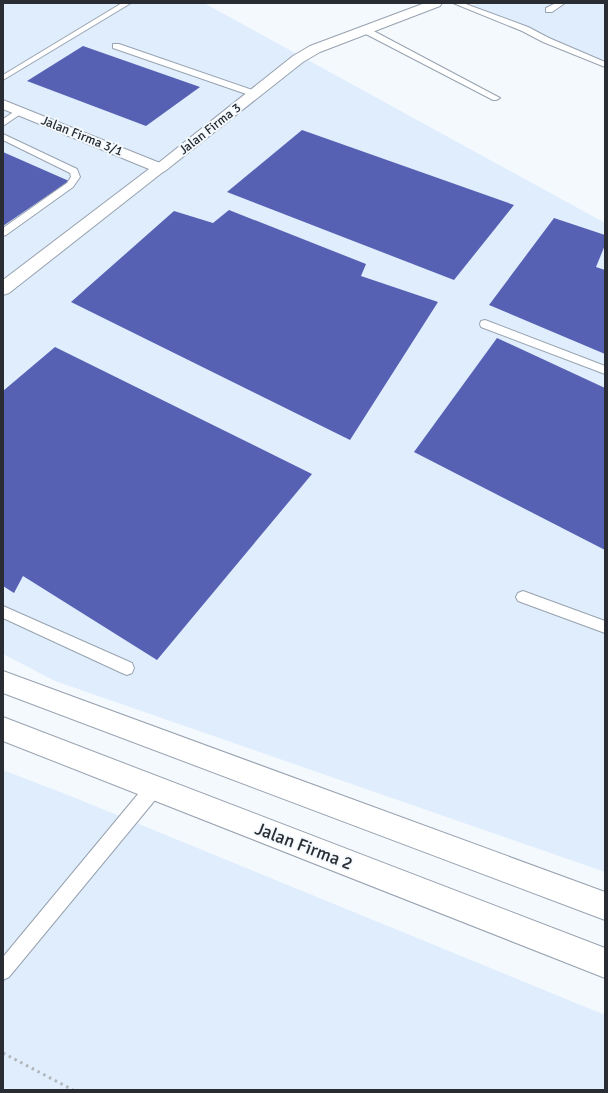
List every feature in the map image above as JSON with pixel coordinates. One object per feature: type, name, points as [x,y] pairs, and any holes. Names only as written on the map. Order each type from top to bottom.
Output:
[{"type":"street","name":"Jalan Firma 3","points":[[3,289],[298,59],[314,50],[436,3]]},
{"type":"street","name":"Jalan Firma 3/1","points":[[3,104],[160,168]]},
{"type":"street","points":[[3,682],[605,906]]},
{"type":"street","name":"Jalan Firma 2","points":[[3,729],[605,963]]},
{"type":"lane","points":[[3,78],[127,3]]},
{"type":"lane","points":[[549,10],[561,3]]},
{"type":"lane","points":[[463,4],[525,29],[546,40],[605,65]]},
{"type":"lane","points":[[365,30],[496,98]]},
{"type":"lane","points":[[116,46],[254,94]]},
{"type":"lane","points":[[3,66],[16,71]]},
{"type":"lane","points":[[3,123],[21,111]]},
{"type":"lane","points":[[3,137],[74,171],[76,177],[70,185],[3,233]]},
{"type":"lane","points":[[485,324],[605,370]]},
{"type":"lane","points":[[523,597],[605,627]]},
{"type":"lane","points":[[3,612],[127,668]]},
{"type":"lane","points":[[3,971],[154,788]]},
{"type":"path","points":[[3,1053],[73,1090]]},
{"type":"shaded area","points":[[3,3],[204,3],[605,223],[605,872],[55,681],[3,654]]},
{"type":"shaded area","points":[[479,3],[605,3],[605,68],[510,24],[468,7]]},
{"type":"shaded area","points":[[3,770],[73,797],[605,1015],[605,1090],[3,1090]]},
{"type":"building","points":[[83,46],[200,87],[146,126],[27,81]]},
{"type":"building","points":[[302,130],[514,205],[454,280],[227,192]]},
{"type":"building","points":[[3,152],[69,181],[3,226]]},
{"type":"building","points":[[229,210],[366,264],[361,276],[438,302],[350,440],[71,302],[174,211],[213,223]]},
{"type":"building","points":[[554,218],[605,235],[605,245],[596,267],[605,270],[605,354],[489,305]]},
{"type":"building","points":[[497,338],[605,388],[605,550],[414,452]]},
{"type":"building","points":[[55,347],[312,474],[157,660],[23,576],[14,593],[3,586],[3,391]]}]
